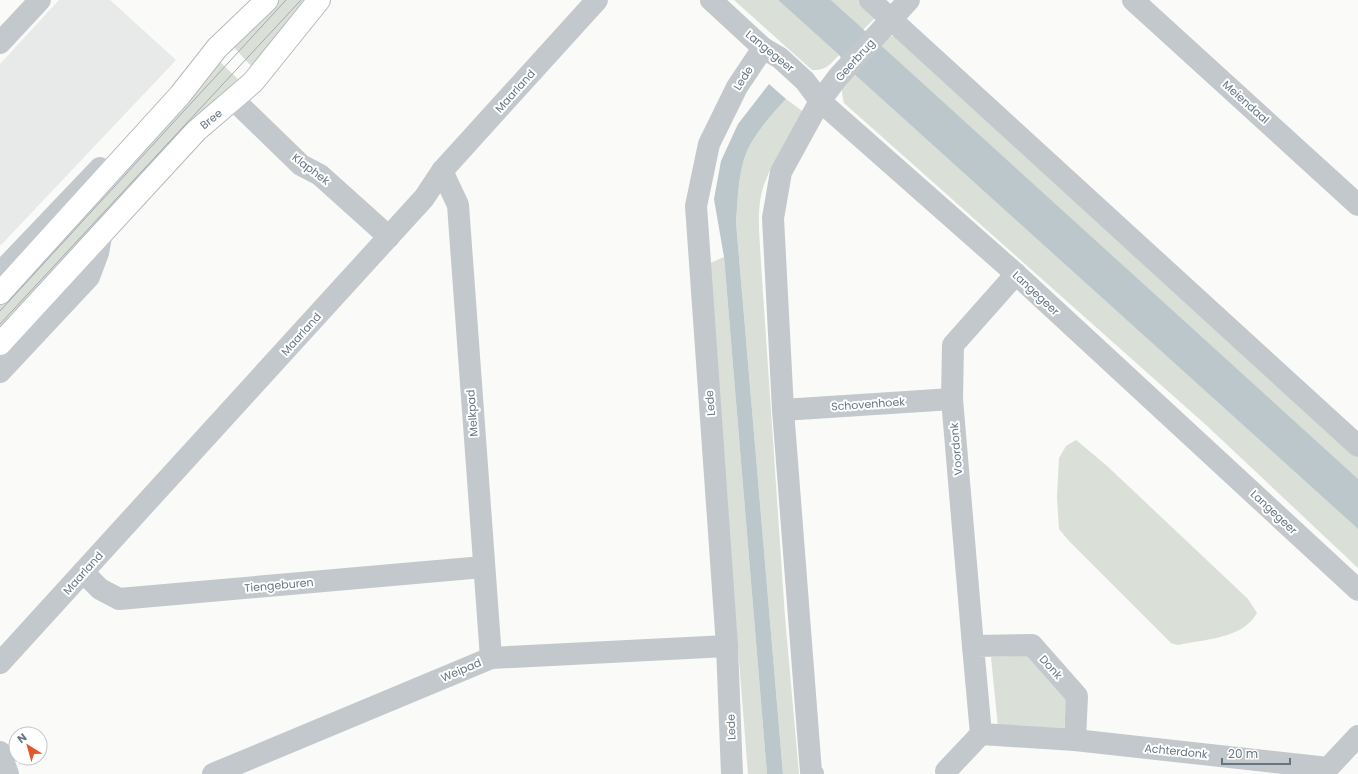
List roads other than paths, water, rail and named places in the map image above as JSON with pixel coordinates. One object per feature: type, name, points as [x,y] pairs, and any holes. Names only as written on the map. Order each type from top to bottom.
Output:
[{"type":"main road","points":[[0,293],[180,95],[217,48],[267,0]]},
{"type":"main road","name":"Bree","points":[[0,344],[101,237],[196,131],[234,100],[272,60],[295,28],[319,0]]},
{"type":"street","points":[[0,43],[40,0]]},
{"type":"street","name":"Maarland","points":[[0,663],[389,237],[424,198],[442,171],[597,0]]},
{"type":"street","name":"Langegeer","points":[[711,0],[763,48],[780,58],[805,81],[820,101],[1016,274],[1358,590]]},
{"type":"street","points":[[870,0],[886,26],[1358,446]]},
{"type":"street","name":"Geerbrug","points":[[820,101],[838,77],[909,0]]},
{"type":"street","name":"Meiendaal","points":[[1133,0],[1358,205]]},
{"type":"street","name":"Lede","points":[[732,774],[727,646],[696,206],[710,144],[737,87],[763,48]]},
{"type":"street","name":"Klaphek","points":[[234,100],[302,165],[320,175],[389,237]]},
{"type":"street","points":[[812,773],[783,410],[773,218],[781,172],[820,101]]},
{"type":"street","points":[[0,272],[108,159],[119,153],[130,151]]},
{"type":"street","name":"Melkpad","points":[[442,171],[458,205],[490,658]]},
{"type":"street","name":"Bree","points":[[0,372],[89,278],[101,237]]},
{"type":"street","name":"Voordonk","points":[[973,646],[952,399],[953,345],[1016,274]]},
{"type":"street","name":"Schovenhoek","points":[[783,410],[952,399]]},
{"type":"street","name":"Tiengeburen","points":[[83,572],[100,589],[119,599],[483,567]]},
{"type":"street","name":"Donk","points":[[973,646],[1032,645],[1077,696],[1075,740]]},
{"type":"street","name":"Weipad","points":[[213,774],[490,658],[727,646]]},
{"type":"street","points":[[946,771],[981,734],[973,646]]},
{"type":"street","points":[[981,734],[1075,740]]},
{"type":"street","name":"Achterdonk","points":[[1075,740],[1328,768],[1358,736]]},
{"type":"street","points":[[0,752],[8,774]]},
{"type":"tram line","points":[[0,311],[286,0]]},
{"type":"tram line","points":[[0,324],[301,0]]}]
